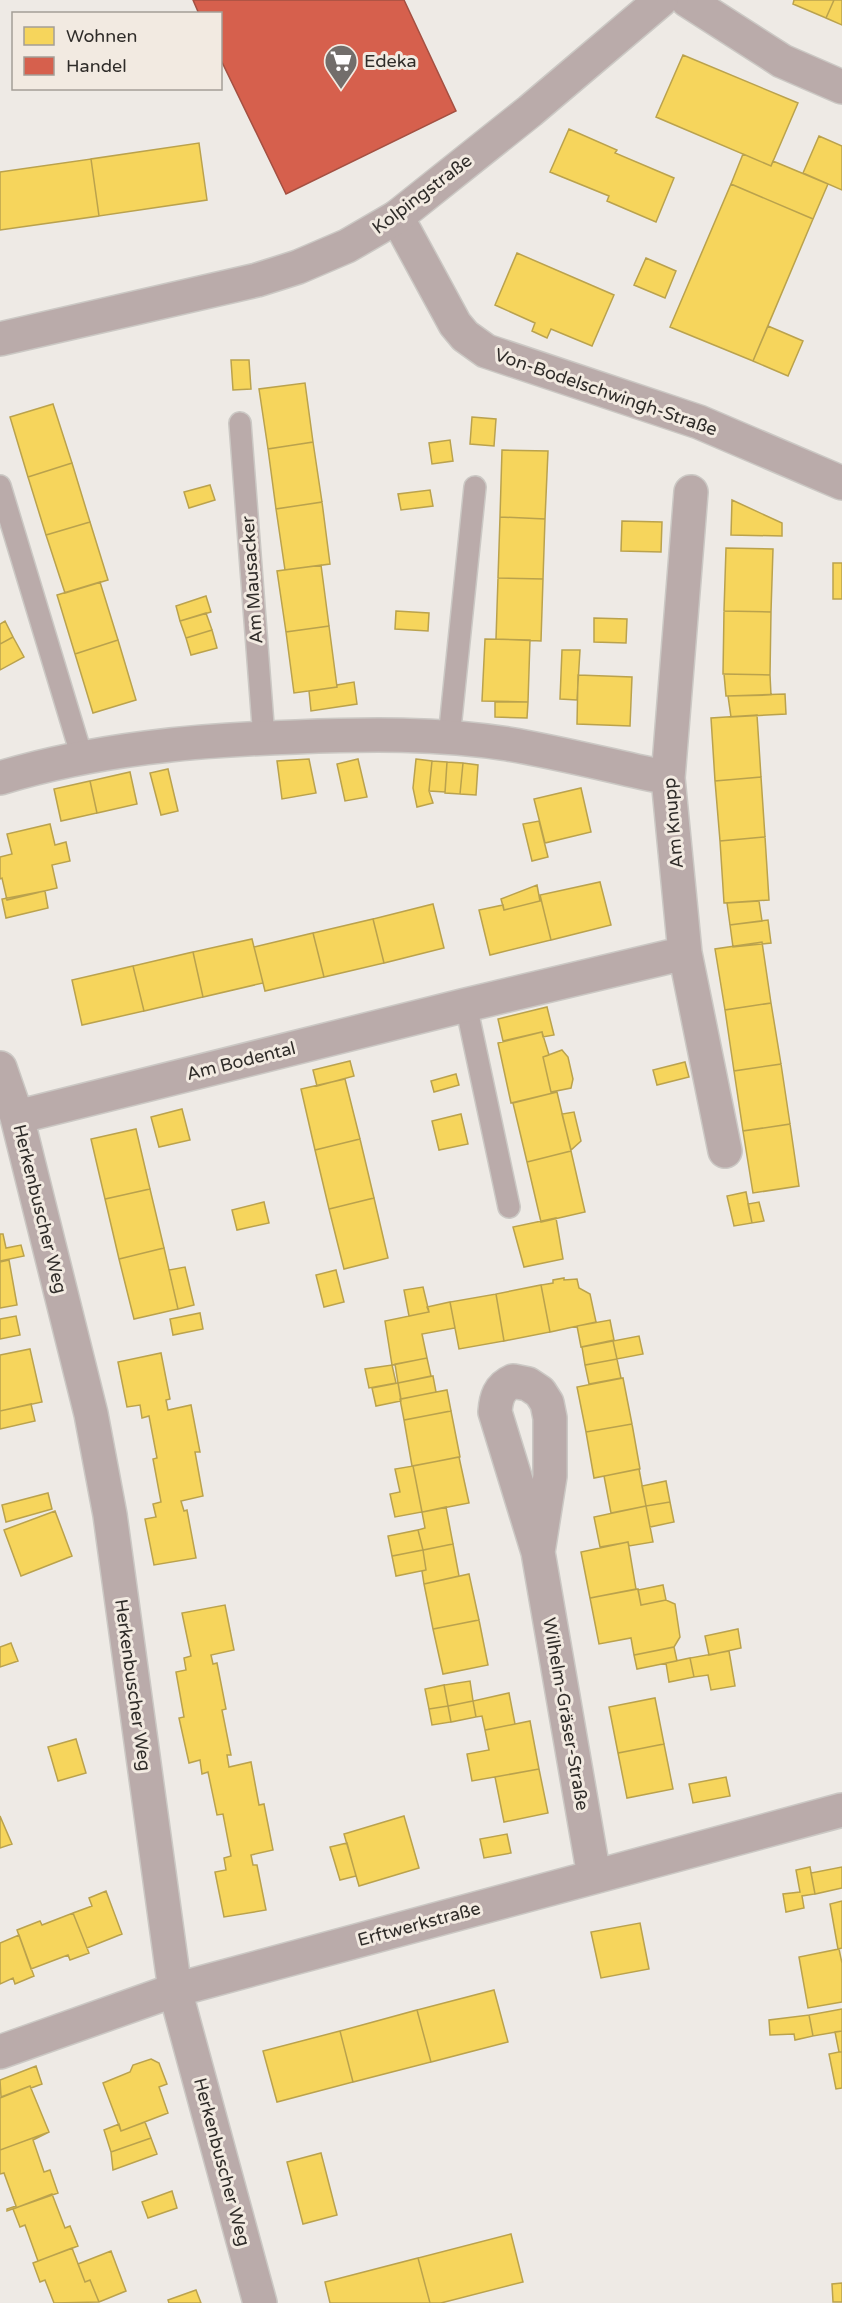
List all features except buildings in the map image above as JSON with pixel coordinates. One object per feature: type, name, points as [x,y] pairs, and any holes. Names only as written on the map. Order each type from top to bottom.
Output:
[{"type":"street","name":"Kolpingstraße","points":[[0,339],[231,286],[279,273],[348,246],[397,217],[530,111],[661,0]]},
{"type":"street","points":[[687,0],[782,61],[842,87]]},
{"type":"street","name":"Von-Bodelschwingh-Straße","points":[[397,217],[450,317],[465,336],[479,347],[495,356],[699,422],[842,483]]},
{"type":"street","name":"Am Knupp","points":[[691,492],[668,778],[685,953],[725,1151]]},
{"type":"street","points":[[0,778],[37,766],[82,757],[163,746],[264,738],[353,735],[449,738],[507,744],[668,778]]},
{"type":"street","name":"Am Bodental","points":[[17,1117],[685,953]]},
{"type":"street","name":"Herkenbuscher Weg","points":[[0,1068],[17,1117],[88,1403],[110,1515],[175,1990],[260,2303]]},
{"type":"street","name":"Wilhelm-Gräser-Straße","points":[[538,1552],[594,1876]]},
{"type":"street","name":"Erftwerkstraße","points":[[0,2052],[175,1990],[842,1810]]},
{"type":"lane","name":"Am Mausacker","points":[[240,423],[264,738]]},
{"type":"lane","points":[[0,486],[82,757]]},
{"type":"lane","points":[[449,738],[475,487]]},
{"type":"lane","points":[[466,1005],[509,1207]]},
{"type":"place","name":"Edeka","points":[[341,90]]}]
